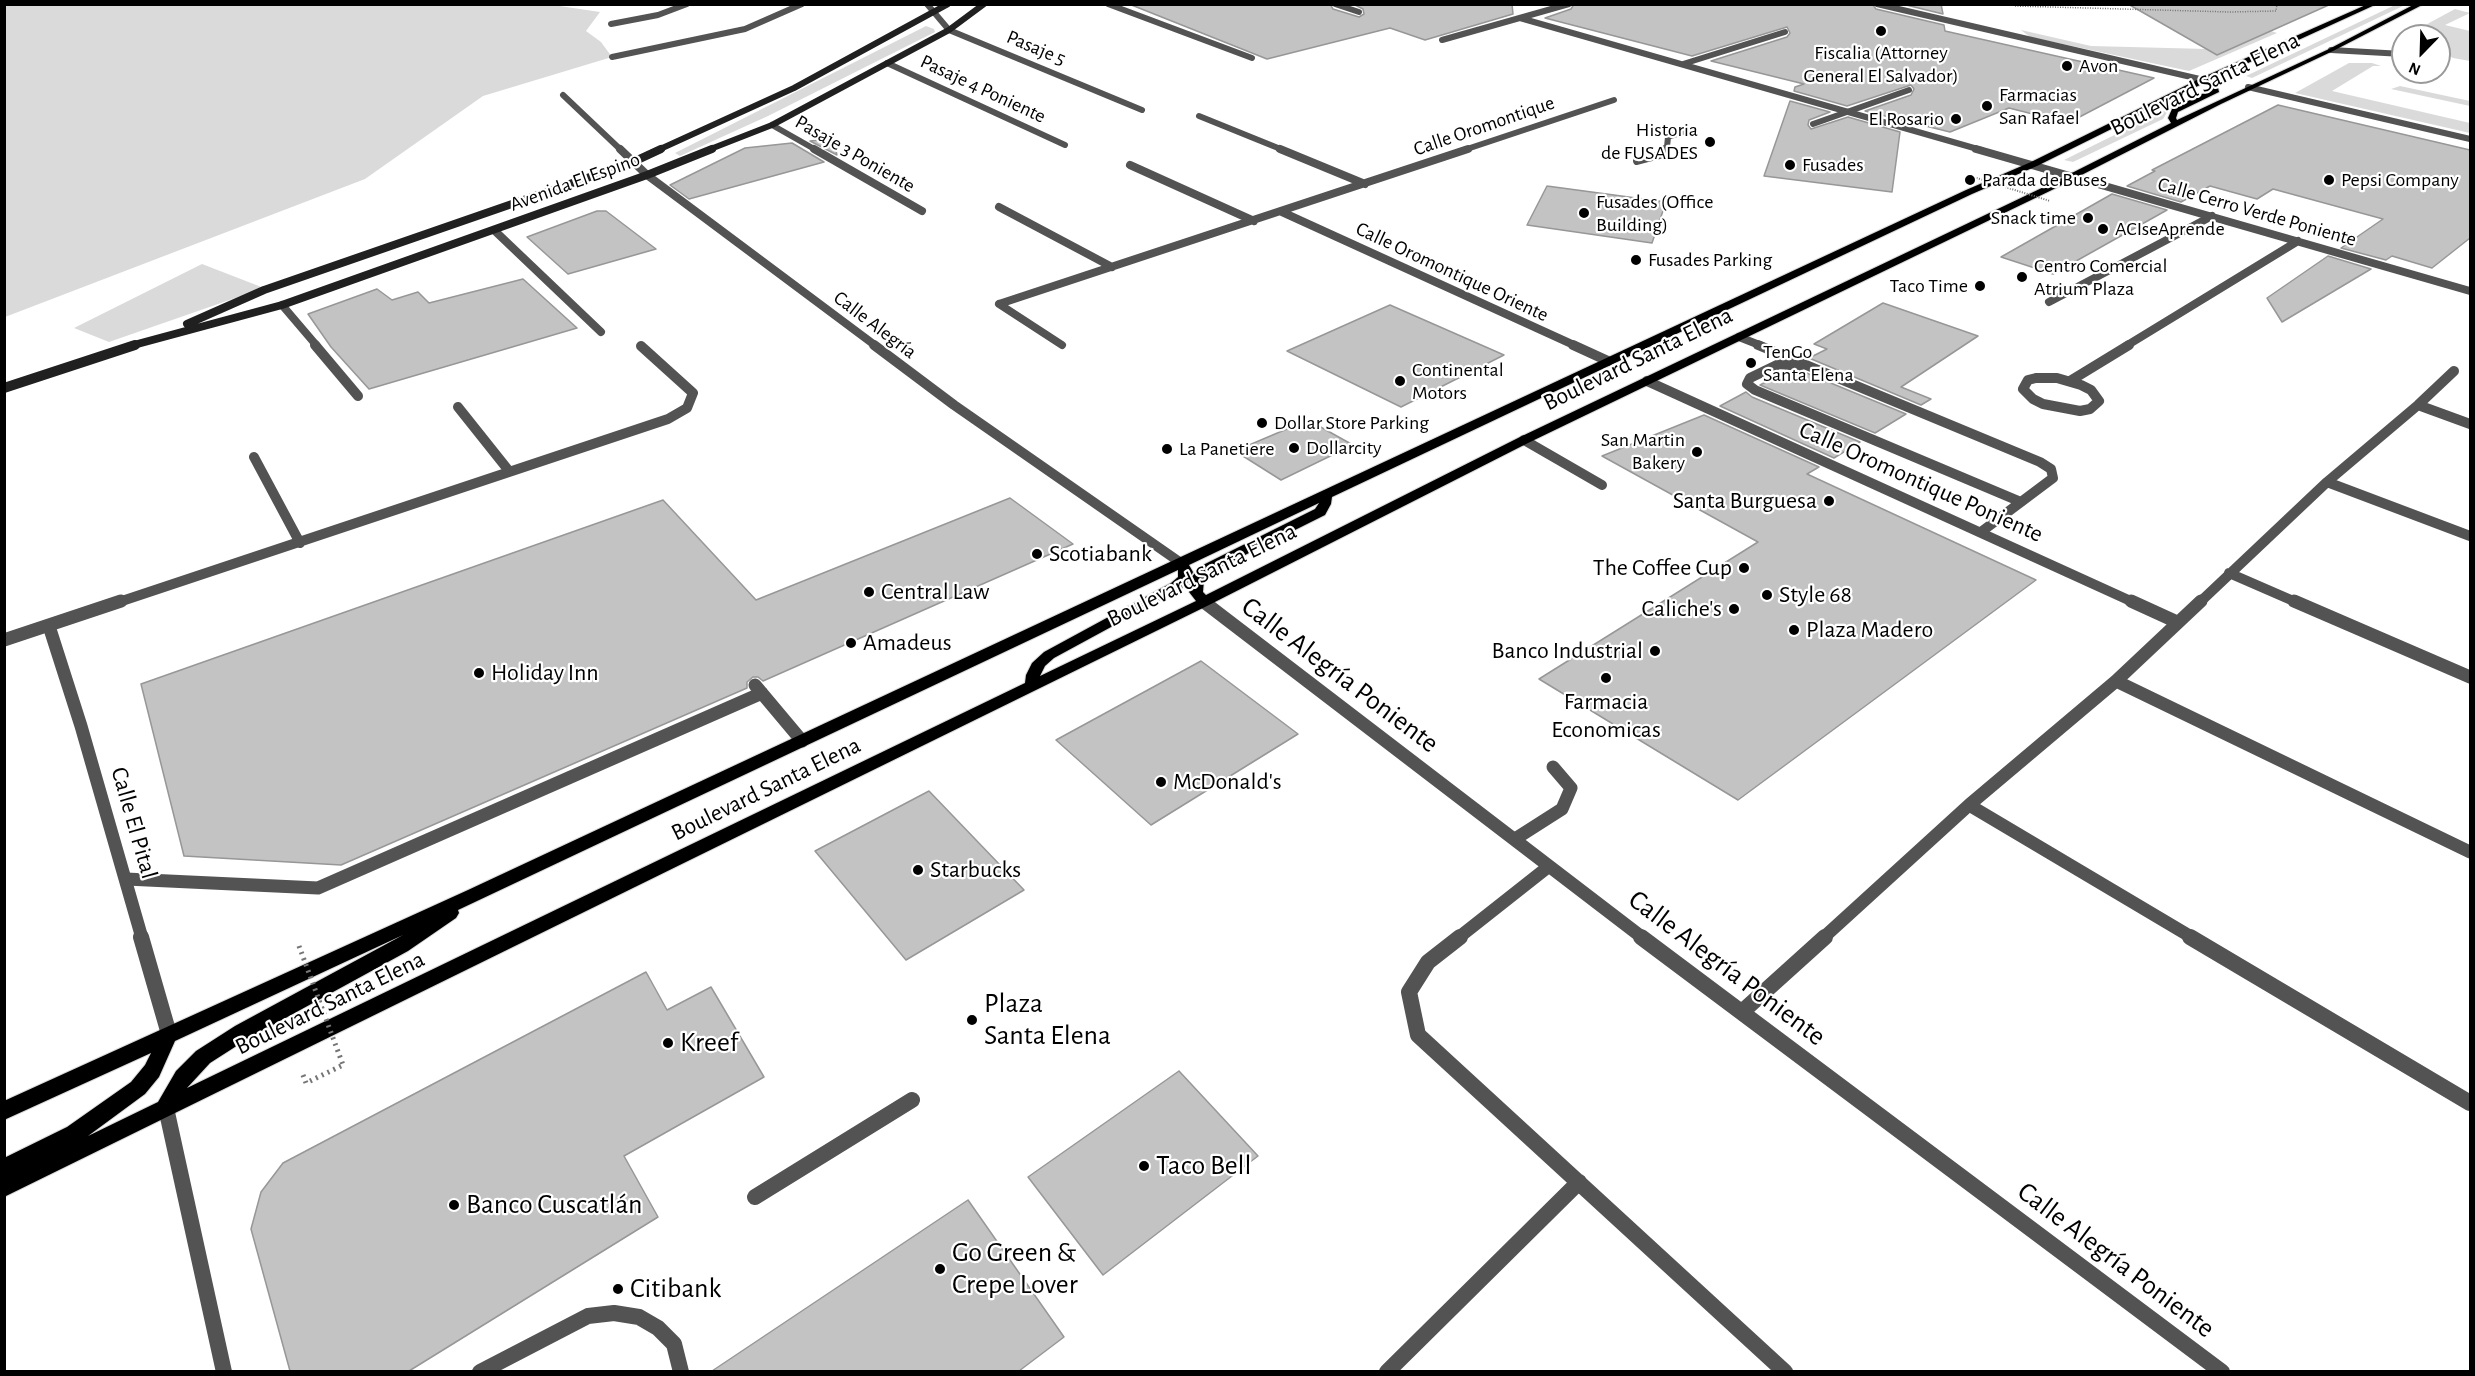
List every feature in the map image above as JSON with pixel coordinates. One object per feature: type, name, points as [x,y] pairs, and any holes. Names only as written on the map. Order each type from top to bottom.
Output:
[{"type":"main road","name":"Avenida El Espino","points":[[156,338],[264,290],[633,162],[794,87],[948,4]]},
{"type":"main road","name":"Avenida El Espino","points":[[4,388],[156,338],[282,305],[647,176],[772,125],[949,30],[984,4]]},
{"type":"main road","name":"Boulevard Santa Elena","points":[[4,1111],[474,895],[1608,361],[1969,192],[2034,164],[2204,80],[2374,4]]},
{"type":"main road","name":"Boulevard Santa Elena","points":[[4,1187],[1204,602],[1524,440],[2074,176],[2248,87],[2331,50],[2421,4]]},
{"type":"main road","points":[[2248,87],[2232,82],[2231,78],[2267,62],[2273,56],[2271,52]]},
{"type":"main road","points":[[2176,124],[2172,118],[2175,111],[2216,90],[2213,83],[2204,80]]},
{"type":"main road","points":[[1204,602],[1196,592],[1197,579],[1206,569],[1320,512],[1325,504],[1326,495]]},
{"type":"main road","points":[[1032,686],[1033,675],[1039,663],[1049,655],[1176,586],[1184,578],[1186,572],[1182,563]]},
{"type":"main road","points":[[166,1108],[171,1095],[183,1077],[203,1057],[242,1032],[402,946],[474,895]]},
{"type":"main road","points":[[4,1169],[74,1134],[138,1088],[152,1071],[169,1034]]},
{"type":"street","points":[[611,24],[658,15],[687,4]]},
{"type":"street","points":[[612,57],[745,29],[802,4]]},
{"type":"street","points":[[927,4],[949,30]]},
{"type":"street","points":[[1108,4],[1252,58]]},
{"type":"street","points":[[1335,4],[1359,12]]},
{"type":"street","points":[[1442,40],[1569,4]]},
{"type":"street","points":[[1877,4],[2204,80]]},
{"type":"street","name":"Calle Cerro Verde Poniente","points":[[1520,18],[2470,291]]},
{"type":"street","name":"Pasaje 5","points":[[949,30],[1142,110]]},
{"type":"street","points":[[1683,64],[1785,32]]},
{"type":"street","points":[[2331,50],[2391,53]]},
{"type":"street","name":"Pasaje 4 Poniente","points":[[887,63],[1065,146]]},
{"type":"street","points":[[2248,87],[2470,139]]},
{"type":"street","points":[[1813,124],[1909,90]]},
{"type":"street","name":"Calle Alegría","points":[[563,95],[647,176],[954,405],[1182,563]]},
{"type":"street","name":"Calle Oromontique","points":[[1062,345],[999,304],[1614,100]]},
{"type":"street","points":[[1199,116],[1365,184]]},
{"type":"street","name":"Pasaje 3 Poniente","points":[[772,125],[922,211]]},
{"type":"street","points":[[1637,161],[1660,155],[1667,147],[1668,137],[1692,129]]},
{"type":"street","points":[[1130,165],[1254,221]]},
{"type":"street","points":[[999,207],[1112,267]]},
{"type":"street","name":"Calle Oromontique Oriente","points":[[1282,212],[1608,361]]},
{"type":"street","points":[[2049,303],[2212,216]]},
{"type":"street","points":[[495,231],[601,332]]},
{"type":"street","points":[[2070,381],[2091,390],[2097,396],[2096,406],[2080,411],[2055,408],[2033,399],[2023,389],[2028,380],[2036,378],[2070,381],[2298,241]]},
{"type":"street","points":[[282,305],[358,396]]},
{"type":"street","points":[[1739,336],[2040,462],[2051,469],[2053,478],[1980,532]]},
{"type":"street","points":[[4,640],[668,419],[687,408],[693,393],[640,346]]},
{"type":"street","points":[[1817,368],[1779,364],[1749,378],[1747,384],[1755,390],[2021,502]]},
{"type":"street","points":[[1743,1011],[1969,805],[2116,681],[2327,482],[2418,405],[2454,371]]},
{"type":"street","name":"Calle Oromontique Poniente","points":[[1647,381],[2177,622]]},
{"type":"street","points":[[2418,405],[2470,424]]},
{"type":"street","points":[[458,406],[508,471]]},
{"type":"street","points":[[1524,440],[1602,485]]},
{"type":"street","points":[[254,457],[300,543]]},
{"type":"street","points":[[2327,482],[2470,536]]},
{"type":"street","points":[[2229,573],[2470,677]]},
{"type":"street","name":"Calle Alegría Poniente","points":[[1204,602],[1372,733],[1515,839],[1548,867],[2222,1371]]},
{"type":"street","name":"Calle El Pital","points":[[50,626],[126,879],[169,1034]]},
{"type":"street","points":[[2116,681],[2470,852]]},
{"type":"street","points":[[126,879],[318,888],[758,689],[802,741]]},
{"type":"street","points":[[1515,839],[1562,809],[1571,788],[1553,767]]},
{"type":"street","points":[[1969,805],[2470,1103]]},
{"type":"street","points":[[1548,867],[1428,962],[1409,992],[1418,1035],[1785,1371]]},
{"type":"street","points":[[755,1197],[912,1100]]},
{"type":"street","points":[[166,1108],[225,1371]]},
{"type":"street","points":[[1387,1371],[1579,1182]]},
{"type":"street","points":[[480,1371],[588,1316],[615,1313],[639,1317],[658,1328],[674,1344],[681,1371]]},
{"type":"path","points":[[2005,6],[2230,12],[2276,11],[2277,4]]},
{"type":"path","points":[[1967,175],[2050,201]]},
{"type":"path","points":[[299,946],[344,1065]]},
{"type":"shaded area","points":[[546,4],[600,12],[586,31],[601,42],[612,57],[483,96],[365,179],[5,317],[5,5]]},
{"type":"shaded area","points":[[2395,5],[2405,5],[2252,78],[2246,76]]},
{"type":"shaded area","points":[[2455,9],[2470,13],[2447,24],[2429,23]]},
{"type":"shaded area","points":[[926,26],[934,29],[935,32],[768,116],[680,156],[675,153]]},
{"type":"shaded area","points":[[2451,26],[2470,31],[2470,61],[2451,57]]},
{"type":"shaded area","points":[[2021,30],[2091,46],[2207,49],[2223,52],[2271,31],[2277,33],[2189,71],[2030,37]]},
{"type":"shaded area","points":[[2349,63],[2372,63],[2381,66],[2373,66],[2332,91],[2470,123],[2470,133],[2295,93]]},
{"type":"shaded area","points":[[2400,86],[2470,101],[2470,106],[2391,89]]},
{"type":"shaded area","points":[[2201,92],[2168,111],[2163,119],[2073,162],[2064,160]]},
{"type":"shaded area","points":[[202,264],[264,288],[109,342],[74,328]]},
{"type":"building","points":[[1129,4],[1330,4],[1333,9],[1359,17],[1364,14],[1363,9],[1353,4],[1512,4],[1513,14],[1425,40],[1390,28],[1267,59]]},
{"type":"building","points":[[1574,4],[1872,4],[1876,9],[1944,25],[1945,31],[2154,78],[2068,123],[2009,108],[1950,132],[1865,111],[1911,95],[1914,89],[1911,85],[1847,106],[1794,91],[1795,87],[1804,84],[1711,61],[1787,37],[1790,33],[1787,27],[1692,56],[1545,18],[1571,9]]},
{"type":"building","points":[[1902,4],[1941,4],[1943,14]]},
{"type":"building","points":[[2128,4],[2331,4],[2217,55]]},
{"type":"building","points":[[1790,101],[1830,112],[1809,120],[1808,125],[1811,129],[1848,117],[1900,132],[1892,192],[1764,176]]},
{"type":"building","name":"Pepsi Company","points":[[2278,105],[2470,150],[2470,238],[2432,268],[2392,256],[2386,260],[2341,248],[2383,219],[2273,189],[2257,199],[2210,186],[2181,202],[2127,186],[2155,171],[2152,170]]},
{"type":"building","points":[[833,138],[837,155],[810,141]]},
{"type":"building","points":[[792,143],[824,162],[689,199],[670,185],[745,148]]},
{"type":"building","name":"Fusades (Office Building)","points":[[1547,186],[1666,202],[1652,243],[1527,225]]},
{"type":"building","points":[[2112,194],[2167,210],[2053,274],[2001,257]]},
{"type":"building","points":[[597,211],[606,211],[656,249],[568,274],[527,237]]},
{"type":"building","points":[[2328,256],[2371,269],[2282,322],[2267,298]]},
{"type":"building","points":[[523,279],[577,328],[369,389],[331,347],[308,314],[377,289],[392,300],[418,292],[429,303]]},
{"type":"building","points":[[1883,303],[1978,336],[1901,387],[1931,399],[1921,405],[1809,358],[1827,349],[1814,344]]},
{"type":"building","name":"Continental Motors","points":[[1390,305],[1504,355],[1401,407],[1287,351]]},
{"type":"building","points":[[1785,372],[1804,372],[1906,414],[1875,433],[1760,385]]},
{"type":"building","points":[[1746,392],[1752,397],[1860,442],[1834,458],[1720,406]]},
{"type":"building","name":"Plaza Madero","points":[[1704,415],[1819,467],[1807,474],[2036,580],[1738,800],[1539,679],[1758,542],[1602,456]]},
{"type":"building","name":"Dollarcity","points":[[1308,420],[1353,445],[1281,480],[1235,451]]},
{"type":"building","name":"Holiday Inn","points":[[1010,498],[1073,544],[763,681],[758,677],[753,677],[747,682],[747,688],[341,865],[184,856],[141,684],[663,500],[756,600]]},
{"type":"building","name":"McDonald's","points":[[1201,661],[1298,734],[1151,825],[1056,740]]},
{"type":"building","name":"Starbucks","points":[[929,791],[1024,890],[906,960],[815,851]]},
{"type":"building","name":"Banco Cuscatlán","points":[[646,972],[667,1010],[711,987],[764,1077],[624,1156],[658,1217],[409,1371],[290,1371],[251,1229],[261,1192],[283,1163]]},
{"type":"building","name":"Taco Bell","points":[[1179,1071],[1258,1156],[1103,1275],[1028,1177]]},
{"type":"building","name":"Go Green & Crepe Lover","points":[[968,1200],[1064,1337],[1019,1371],[712,1371]]},
{"type":"place","name":"Fiscalia (Attorney General El Salvador)","points":[[1881,31]]},
{"type":"place","name":"Avon","points":[[2067,66]]},
{"type":"place","name":"Farmacias San Rafael","points":[[1987,106]]},
{"type":"place","name":"El Rosario","points":[[1956,119]]},
{"type":"place","name":"Historia de FUSADES","points":[[1710,142]]},
{"type":"place","name":"Fusades","points":[[1790,165]]},
{"type":"place","name":"Parada de Buses","points":[[1970,180]]},
{"type":"place","name":"Pepsi Company","points":[[2329,180]]},
{"type":"place","name":"Fusades (Office Building)","points":[[1584,213]]},
{"type":"place","name":"Snack time","points":[[2088,218]]},
{"type":"place","name":"ACIseAprende","points":[[2103,229]]},
{"type":"place","name":"Fusades Parking","points":[[1636,260]]},
{"type":"place","name":"Centro Comercial Atrium Plaza","points":[[2022,277]]},
{"type":"place","name":"Taco Time","points":[[1980,286]]},
{"type":"place","name":"TenGo Santa Elena","points":[[1751,363]]},
{"type":"place","name":"Continental Motors","points":[[1400,381]]},
{"type":"place","name":"Dollar Store Parking","points":[[1262,423]]},
{"type":"place","name":"Dollarcity","points":[[1294,448]]},
{"type":"place","name":"La Panetiere","points":[[1167,449]]},
{"type":"place","name":"San Martin Bakery","points":[[1697,452]]},
{"type":"place","name":"Santa Burguesa","points":[[1829,501]]},
{"type":"place","name":"Scotiabank","points":[[1037,554]]},
{"type":"place","name":"The Coffee Cup","points":[[1744,568]]},
{"type":"place","name":"Central Law","points":[[869,592]]},
{"type":"place","name":"Style 68","points":[[1767,595]]},
{"type":"place","name":"Caliche's","points":[[1734,609]]},
{"type":"place","name":"Plaza Madero","points":[[1794,630]]},
{"type":"place","name":"Amadeus","points":[[851,643]]},
{"type":"place","name":"Banco Industrial","points":[[1655,651]]},
{"type":"place","name":"Holiday Inn","points":[[479,673]]},
{"type":"place","name":"Farmacia Economicas","points":[[1606,678]]},
{"type":"place","name":"McDonald's","points":[[1161,782]]},
{"type":"place","name":"Starbucks","points":[[918,870]]},
{"type":"place","name":"Plaza Santa Elena","points":[[972,1020]]},
{"type":"place","name":"Kreef","points":[[668,1043]]},
{"type":"place","name":"Taco Bell","points":[[1144,1166]]},
{"type":"place","name":"Banco Cuscatlán","points":[[454,1205]]},
{"type":"place","name":"Go Green & Crepe Lover","points":[[940,1269]]},
{"type":"place","name":"Citibank","points":[[618,1289]]}]
